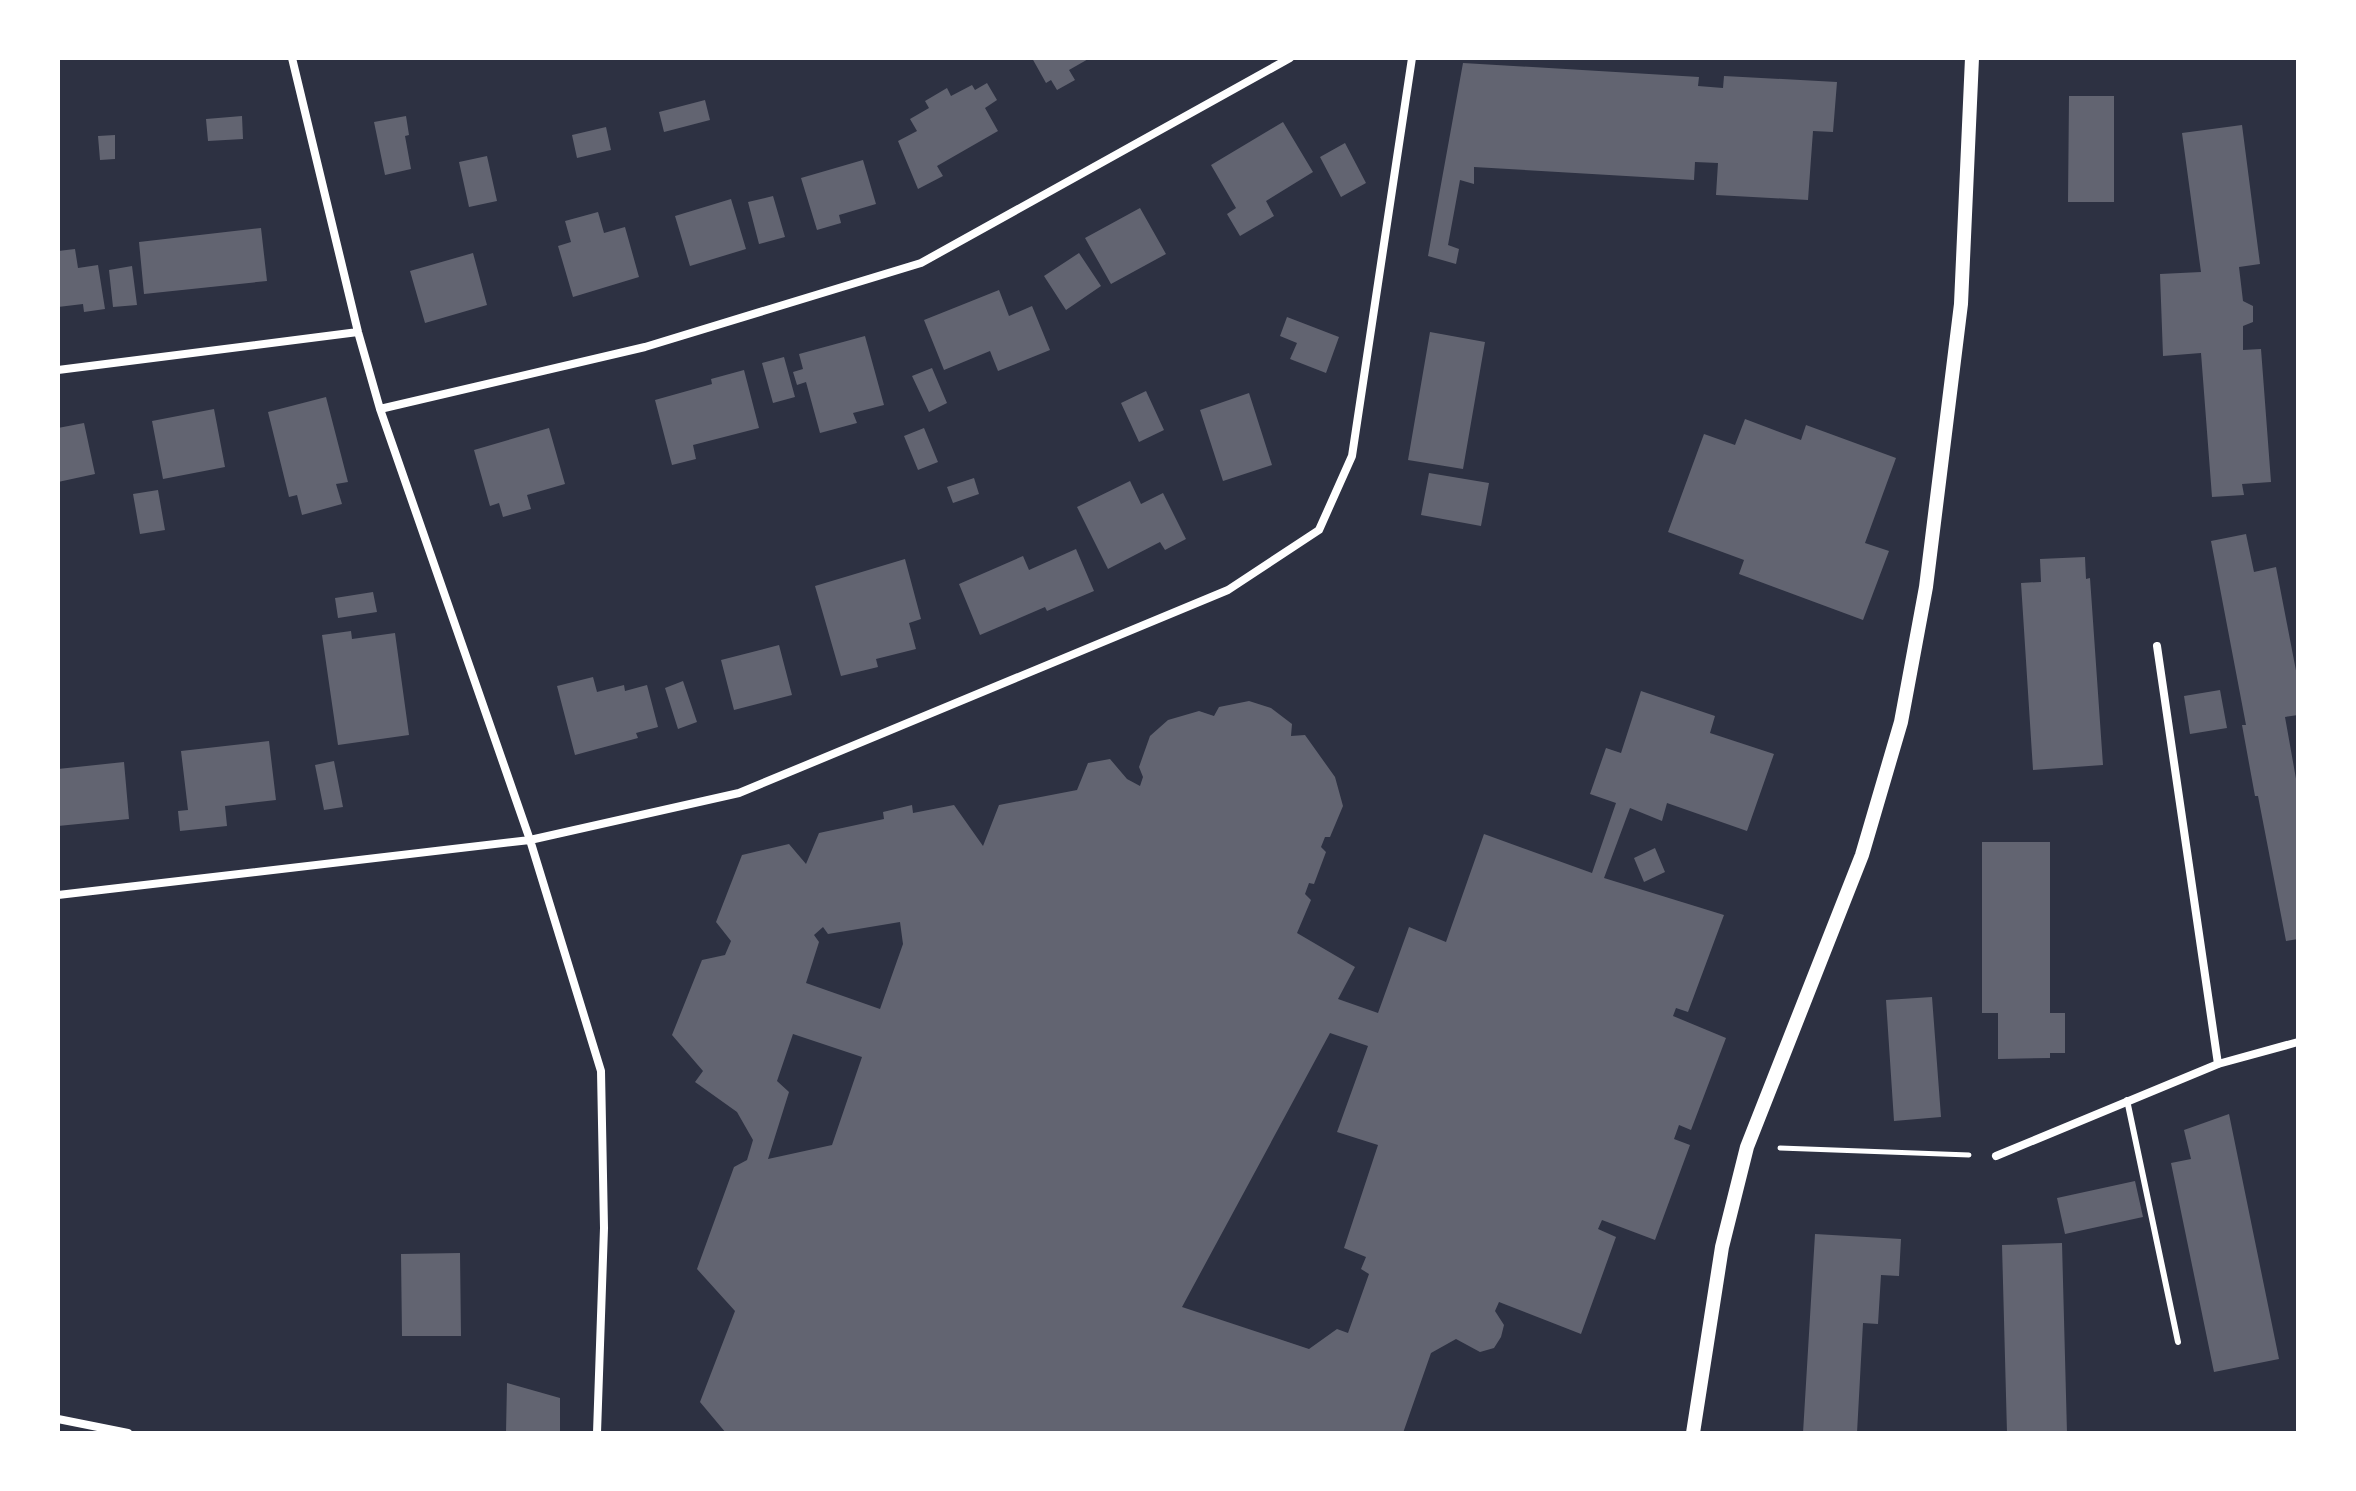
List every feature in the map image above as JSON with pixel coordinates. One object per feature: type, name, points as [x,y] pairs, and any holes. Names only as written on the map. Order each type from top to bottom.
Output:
[{"type":"street","points":[[292,58],[358,332],[380,409],[530,840],[601,1071],[604,1228],[597,1433]]},
{"type":"street","points":[[380,409],[645,347],[921,263],[1290,58]]},
{"type":"street","points":[[58,895],[530,840],[739,793],[1228,590],[1319,530],[1352,456],[1412,58]]},
{"type":"street","points":[[1693,1433],[1722,1247],[1747,1147],[1862,855],[1901,722],[1926,587],[1961,304],[1972,58]]},
{"type":"street","points":[[58,370],[358,332]]},
{"type":"street","points":[[2157,646],[2218,1064]]},
{"type":"street","points":[[1996,1156],[2218,1064],[2298,1042]]},
{"type":"street","points":[[58,1419],[128,1433]]},
{"type":"lane","points":[[2127,1100],[2178,1342]]},
{"type":"path","points":[[1747,1147],[1996,1156]]},
{"type":"building","points":[[1032,58],[1090,58],[1069,70],[1075,80],[1057,90],[1051,80],[1046,83]]},
{"type":"building","points":[[1463,63],[1699,77],[1698,86],[1723,88],[1724,76],[1837,82],[1833,132],[1813,131],[1808,200],[1716,195],[1718,163],[1695,162],[1694,180],[1474,167],[1474,184],[1460,180],[1448,245],[1459,249],[1456,264],[1428,256]]},
{"type":"building","points":[[987,83],[997,100],[985,108],[998,131],[937,166],[943,176],[918,189],[898,141],[917,131],[910,119],[929,108],[925,101],[947,88],[951,96],[972,85],[975,90]]},
{"type":"building","points":[[2069,96],[2114,96],[2114,202],[2068,202]]},
{"type":"building","points":[[705,100],[710,120],[664,132],[659,112]]},
{"type":"building","points":[[242,116],[243,139],[208,141],[206,119]]},
{"type":"building","points":[[406,116],[409,135],[405,136],[411,169],[385,175],[374,122]]},
{"type":"building","points":[[1283,122],[1313,172],[1266,201],[1274,216],[1240,236],[1227,214],[1236,208],[1211,165]]},
{"type":"building","points":[[2242,125],[2260,264],[2239,267],[2243,301],[2253,306],[2253,322],[2243,326],[2243,350],[2261,349],[2271,482],[2242,484],[2244,495],[2212,497],[2201,353],[2163,356],[2160,274],[2201,272],[2182,133]]},
{"type":"building","points":[[606,127],[611,150],[577,158],[572,135]]},
{"type":"building","points":[[115,135],[115,159],[100,160],[98,136]]},
{"type":"building","points":[[1345,143],[1366,183],[1341,197],[1320,157]]},
{"type":"building","points":[[487,156],[497,201],[469,207],[459,162]]},
{"type":"building","points":[[863,160],[876,204],[839,215],[841,223],[817,230],[801,178]]},
{"type":"building","points":[[773,196],[785,237],[759,244],[748,202]]},
{"type":"building","points":[[731,199],[746,249],[690,266],[675,216]]},
{"type":"building","points":[[1140,208],[1166,254],[1111,284],[1085,238]]},
{"type":"building","points":[[598,212],[604,233],[625,227],[639,277],[573,297],[558,246],[571,242],[565,221]]},
{"type":"building","points":[[261,228],[267,281],[144,294],[139,242]]},
{"type":"building","points":[[75,249],[78,268],[98,265],[105,309],[84,312],[83,304],[58,307],[58,251]]},
{"type":"building","points":[[473,253],[487,305],[425,323],[410,271]]},
{"type":"building","points":[[1079,253],[1101,286],[1066,310],[1044,276]]},
{"type":"building","points":[[132,266],[137,305],[113,307],[109,270]]},
{"type":"building","points":[[999,290],[1009,316],[1032,306],[1050,350],[998,371],[990,351],[944,370],[924,320]]},
{"type":"building","points":[[1287,317],[1339,337],[1326,373],[1290,359],[1297,343],[1280,336]]},
{"type":"building","points":[[1430,332],[1485,342],[1463,469],[1408,460]]},
{"type":"building","points":[[865,336],[884,405],[853,413],[857,423],[820,433],[806,382],[797,385],[793,372],[803,369],[799,354]]},
{"type":"building","points":[[784,357],[795,397],[773,403],[762,363]]},
{"type":"building","points":[[932,368],[947,403],[929,412],[912,376]]},
{"type":"building","points":[[744,370],[759,428],[693,445],[696,459],[672,465],[655,400],[712,384],[711,379]]},
{"type":"building","points":[[1146,391],[1164,430],[1139,442],[1121,403]]},
{"type":"building","points":[[1249,393],[1272,465],[1223,481],[1200,410]]},
{"type":"building","points":[[326,397],[348,482],[336,484],[342,504],[302,515],[297,495],[289,497],[268,412]]},
{"type":"building","points":[[214,409],[225,467],[163,479],[152,421]]},
{"type":"building","points":[[1745,419],[1801,440],[1806,425],[1896,458],[1865,543],[1889,551],[1863,620],[1739,574],[1744,560],[1668,532],[1704,434],[1735,445]]},
{"type":"building","points":[[84,423],[95,474],[58,482],[58,428]]},
{"type":"building","points":[[549,428],[565,484],[527,495],[531,509],[503,517],[499,503],[490,506],[474,450]]},
{"type":"building","points":[[924,428],[938,462],[918,470],[904,436]]},
{"type":"building","points":[[1429,473],[1489,483],[1481,526],[1421,515]]},
{"type":"building","points":[[974,478],[979,494],[953,503],[947,487]]},
{"type":"building","points":[[1130,481],[1141,504],[1163,493],[1186,539],[1165,550],[1160,542],[1108,569],[1077,507]]},
{"type":"building","points":[[158,490],[165,530],[140,534],[133,494]]},
{"type":"building","points":[[2246,534],[2254,572],[2276,567],[2298,681],[2298,715],[2285,717],[2298,790],[2298,939],[2286,941],[2258,796],[2255,796],[2242,725],[2246,725],[2211,541]]},
{"type":"building","points":[[1076,549],[1094,591],[1047,611],[1045,607],[980,635],[959,584],[1023,556],[1029,570]]},
{"type":"building","points":[[2085,557],[2086,579],[2090,578],[2103,765],[2033,770],[2021,583],[2041,582],[2040,559]]},
{"type":"building","points":[[905,559],[921,619],[909,623],[916,649],[876,659],[878,667],[841,676],[815,586]]},
{"type":"building","points":[[373,592],[377,612],[338,618],[335,598]]},
{"type":"building","points":[[351,631],[352,639],[395,633],[409,735],[338,745],[322,635]]},
{"type":"building","points":[[779,645],[792,695],[734,710],[721,660]]},
{"type":"building","points":[[593,677],[597,692],[624,685],[625,691],[647,685],[658,727],[636,733],[638,738],[575,755],[557,686]]},
{"type":"building","points":[[683,681],[697,722],[678,729],[665,688]]},
{"type":"building","points":[[2220,690],[2227,728],[2190,734],[2184,696]]},
{"type":"building","points":[[1641,691],[1715,716],[1710,733],[1774,754],[1747,831],[1667,803],[1662,821],[1630,808],[1604,878],[1724,915],[1688,1012],[1676,1008],[1673,1016],[1726,1038],[1691,1130],[1679,1125],[1674,1139],[1690,1145],[1655,1240],[1602,1220],[1598,1229],[1616,1237],[1581,1334],[1499,1302],[1495,1311],[1504,1325],[1494,1348],[1480,1352],[1456,1339],[1431,1353],[1403,1433],[726,1433],[700,1402],[735,1311],[697,1269],[734,1167],[747,1160],[753,1140],[737,1112],[695,1082],[703,1071],[672,1035],[702,960],[725,955],[731,941],[716,922],[742,855],[789,844],[806,864],[819,833],[884,819],[883,812],[912,805],[913,813],[954,805],[983,846],[999,805],[1077,790],[1088,763],[1110,759],[1127,779],[1140,786],[1143,777],[1139,767],[1150,736],[1168,720],[1199,711],[1214,716],[1219,707],[1249,701],[1271,708],[1292,724],[1291,736],[1305,735],[1335,777],[1343,806],[1330,837],[1325,837],[1321,847],[1326,852],[1314,884],[1309,883],[1305,894],[1311,900],[1297,933],[1355,967],[1338,999],[1378,1013],[1409,927],[1446,942],[1484,834],[1592,873],[1616,803],[1590,794],[1606,748],[1621,753]],"holes":[[[900,922],[903,944],[880,1009],[806,983],[819,942],[814,935],[823,927],[828,934]],[[1330,1033],[1368,1046],[1337,1132],[1378,1145],[1344,1248],[1366,1257],[1361,1269],[1369,1274],[1348,1333],[1337,1329],[1309,1349],[1182,1307]],[[793,1034],[862,1057],[832,1145],[768,1159],[789,1092],[777,1081]]]},
{"type":"building","points":[[269,741],[276,800],[225,806],[227,826],[180,831],[178,811],[188,810],[181,751]]},
{"type":"building","points":[[334,761],[343,807],[324,810],[315,765]]},
{"type":"building","points":[[124,762],[129,819],[58,826],[58,769]]},
{"type":"building","points":[[1982,842],[2050,842],[2050,1013],[2065,1013],[2065,1053],[2050,1053],[2050,1058],[1998,1059],[1998,1013],[1982,1013]]},
{"type":"building","points":[[1655,848],[1665,872],[1644,882],[1634,858]]},
{"type":"building","points":[[1932,997],[1941,1117],[1894,1121],[1886,1000]]},
{"type":"building","points":[[2229,1114],[2279,1359],[2214,1372],[2171,1163],[2191,1159],[2184,1130]]},
{"type":"building","points":[[2135,1181],[2143,1217],[2065,1234],[2057,1198]]},
{"type":"building","points":[[1815,1234],[1901,1239],[1899,1276],[1881,1275],[1878,1324],[1863,1323],[1857,1433],[1803,1433]]},
{"type":"building","points":[[2062,1243],[2067,1433],[2007,1433],[2002,1245]]},
{"type":"building","points":[[460,1253],[461,1336],[402,1336],[401,1254]]},
{"type":"building","points":[[507,1383],[560,1398],[560,1433],[506,1433]]}]
